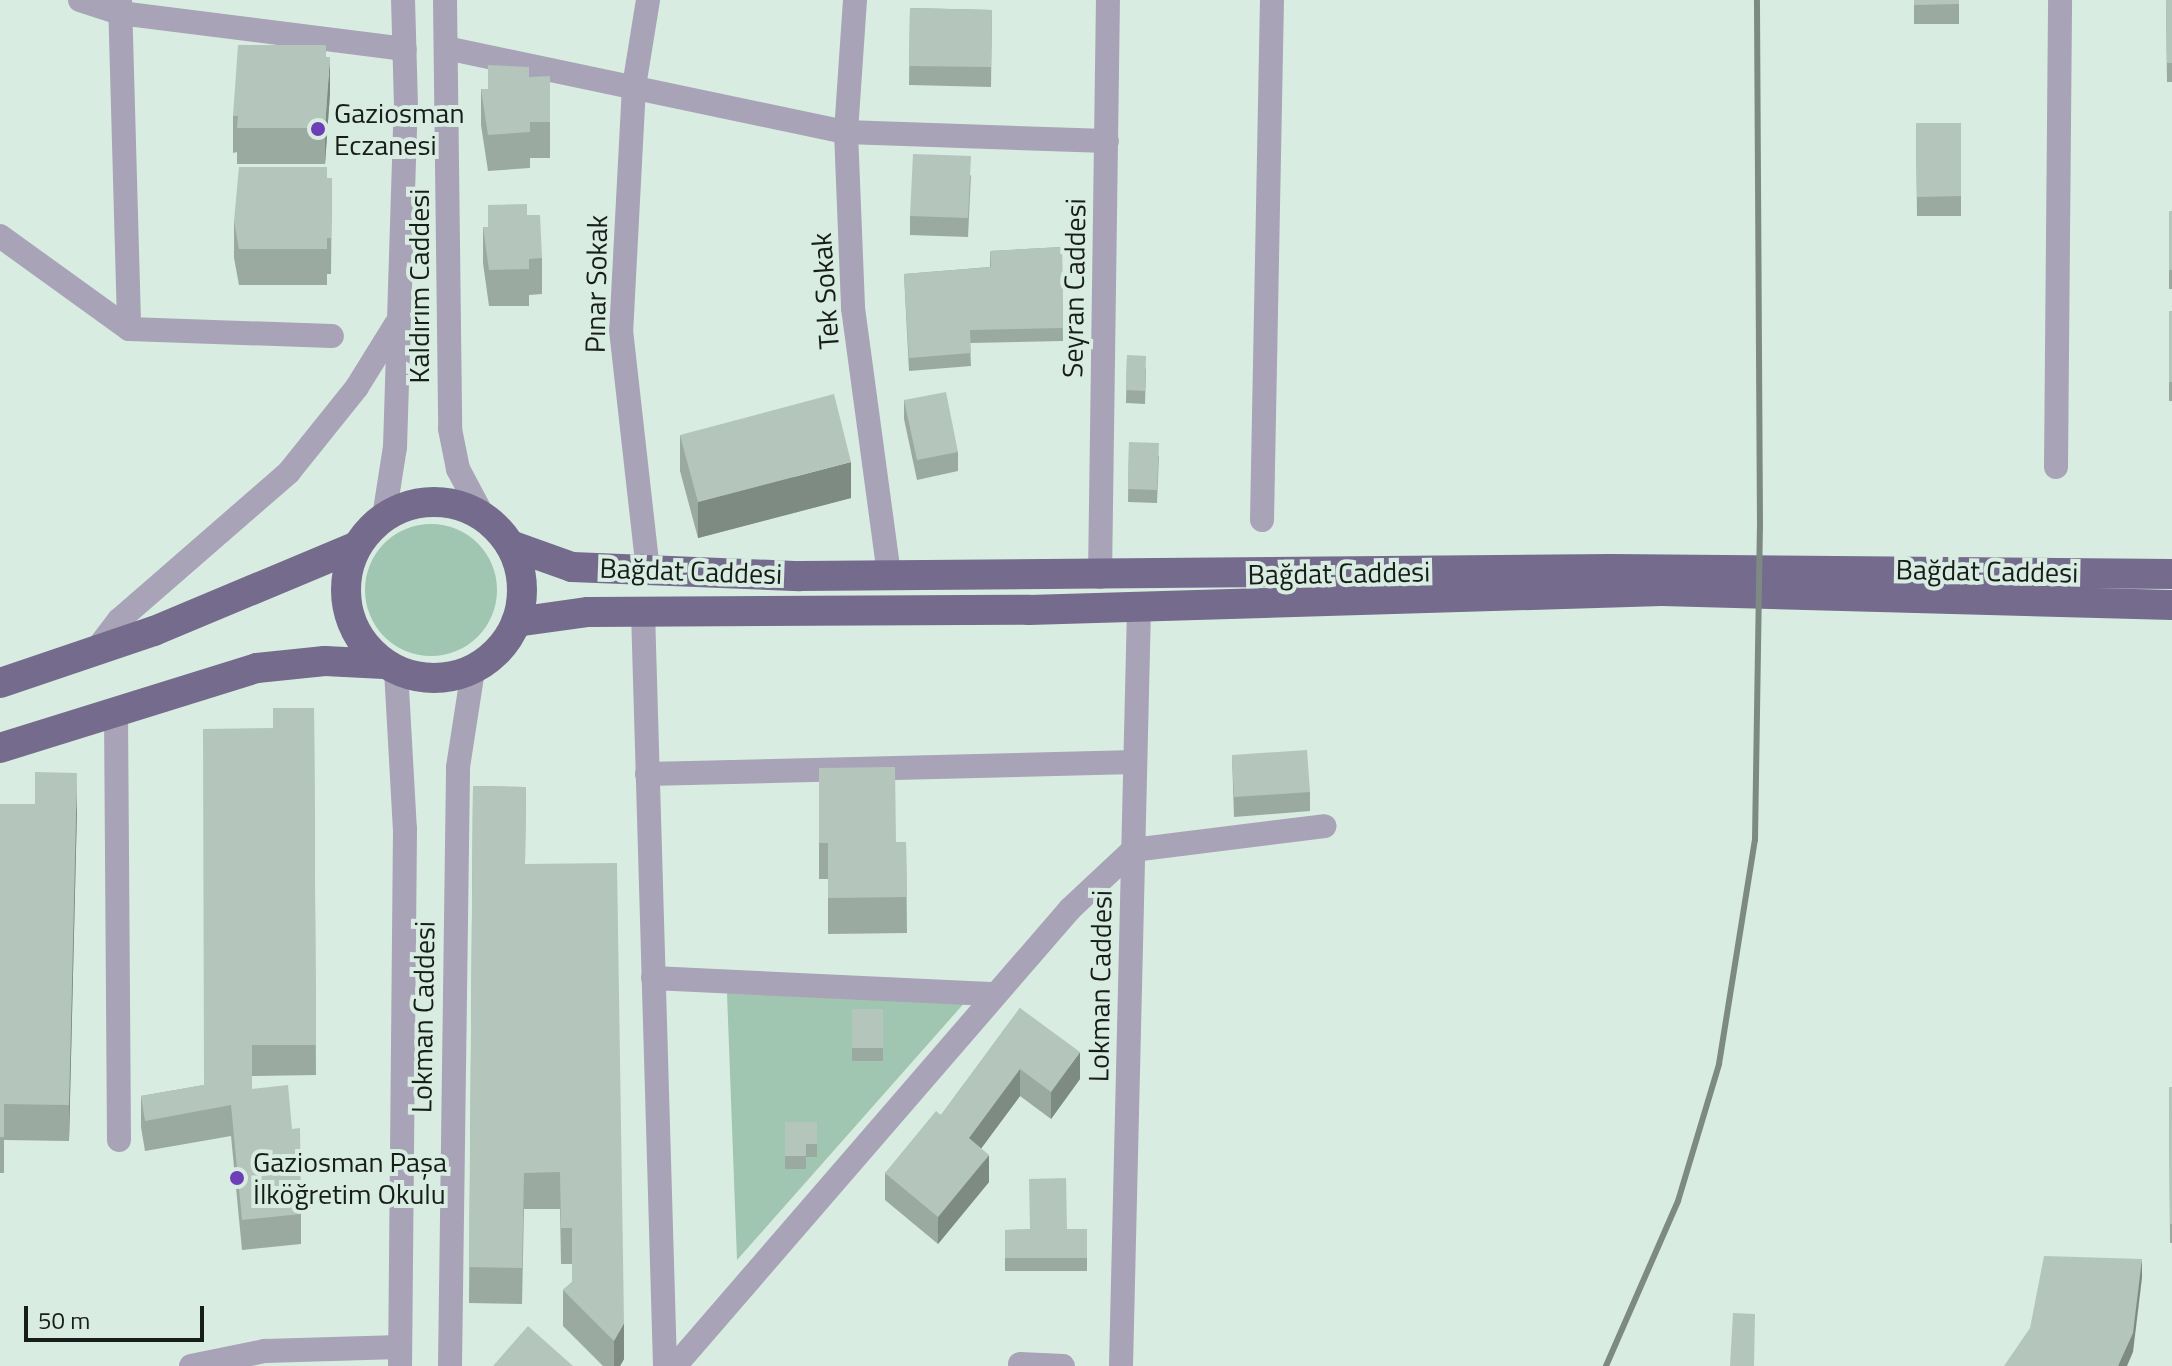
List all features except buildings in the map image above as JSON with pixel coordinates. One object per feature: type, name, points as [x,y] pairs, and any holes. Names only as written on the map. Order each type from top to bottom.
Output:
[{"type":"main road","points":[[0,748],[257,668],[325,661],[390,667],[434,679],[473,670],[503,645],[516,622],[522,583],[510,545],[483,516],[433,501],[384,517],[357,546],[348,571],[348,610],[357,635],[390,667]]},
{"type":"main road","name":"Bağdat Caddesi","points":[[510,545],[556,564],[889,576],[1100,577],[1611,569],[2172,574]]},
{"type":"main road","points":[[0,683],[92,654],[357,546]]},
{"type":"main road","name":"Bağdat Caddesi","points":[[516,622],[643,611],[1139,607],[1662,591],[2172,605]]},
{"type":"street","points":[[80,0],[405,49]]},
{"type":"street","name":"Kaldırım Caddesi","points":[[384,517],[395,447],[405,49],[403,0]]},
{"type":"street","name":"Kaldırım Caddesi","points":[[445,0],[450,429],[458,469],[483,516]]},
{"type":"street","name":"Pınar Sokak","points":[[648,0],[634,86],[621,330],[648,569]]},
{"type":"street","name":"Tek Sokak","points":[[855,0],[846,132],[853,308],[889,576]]},
{"type":"street","name":"Seyran Caddesi","points":[[1100,577],[1108,0]]},
{"type":"street","points":[[1262,520],[1272,0]]},
{"type":"street","points":[[2056,467],[2060,0]]},
{"type":"street","points":[[120,6],[129,329]]},
{"type":"street","points":[[446,48],[846,132],[1107,141]]},
{"type":"street","points":[[0,236],[129,329],[332,336]]},
{"type":"street","points":[[92,654],[130,610],[289,472],[357,387],[397,322]]},
{"type":"street","name":"Lokman Caddesi","points":[[1121,1366],[1139,607]]},
{"type":"street","points":[[643,611],[665,1366]]},
{"type":"street","name":"Lokman Caddesi","points":[[390,667],[405,829],[400,1356]]},
{"type":"street","name":"Lokman Caddesi","points":[[450,1366],[457,800],[473,670]]},
{"type":"street","points":[[116,712],[119,1140]]},
{"type":"street","points":[[647,774],[1135,762]]},
{"type":"street","points":[[675,1366],[1070,909],[1133,850],[1325,826]]},
{"type":"street","points":[[653,978],[996,994]]},
{"type":"street","points":[[191,1366],[265,1351],[400,1356]]},
{"type":"street","points":[[1020,1364],[1063,1366]]},
{"type":"green space","points":[[431,524],[456,529],[477,544],[492,565],[497,590],[492,615],[477,636],[456,651],[431,656],[406,651],[385,636],[370,615],[365,590],[370,565],[385,544],[406,529]]},
{"type":"green space","points":[[974,992],[737,1260],[727,993]]},
{"type":"railway","points":[[1606,1366],[1678,1201],[1719,1064],[1755,840],[1760,528],[1757,0]]},
{"type":"place","name":"Gaziosman Eczanesi","points":[[318,129]]},
{"type":"place","name":"Gaziosman Paşa İlköğretim Okulu","points":[[237,1178]]}]
